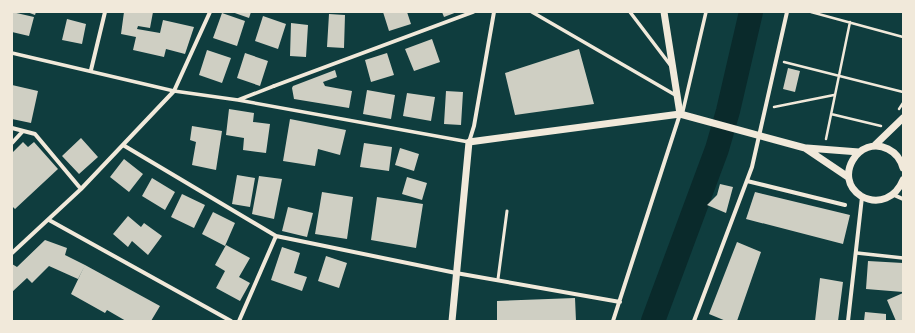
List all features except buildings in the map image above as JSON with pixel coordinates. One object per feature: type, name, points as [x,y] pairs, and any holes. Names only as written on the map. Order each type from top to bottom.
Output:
[{"type":"street","points":[[91,70],[105,12]]},
{"type":"street","points":[[12,253],[81,189],[174,91],[210,12]]},
{"type":"street","points":[[238,100],[473,12]]},
{"type":"street","points":[[452,321],[469,142],[474,126],[494,12]]},
{"type":"street","points":[[532,12],[678,97]]},
{"type":"street","points":[[630,12],[673,68]]},
{"type":"street","points":[[664,12],[681,115]]},
{"type":"street","points":[[614,321],[681,115],[706,12]]},
{"type":"street","points":[[694,321],[747,181],[759,136],[787,12]]},
{"type":"street","points":[[12,53],[91,70],[174,91],[238,100],[469,142],[681,115],[805,148],[859,152]]},
{"type":"street","points":[[875,146],[899,117]]},
{"type":"street","points":[[12,128],[35,134],[81,189]]},
{"type":"street","points":[[12,143],[23,131]]},
{"type":"street","points":[[123,145],[276,236],[456,273],[498,279],[620,302]]},
{"type":"street","points":[[903,168],[903,164],[892,151],[884,147],[866,147],[859,152],[849,167],[848,176],[853,188],[862,197],[879,200],[894,195],[903,180]]},
{"type":"street","points":[[805,148],[848,176]]},
{"type":"street","points":[[747,181],[844,205]]},
{"type":"street","points":[[894,195],[903,199]]},
{"type":"street","points":[[848,321],[857,254],[862,197]]},
{"type":"street","points":[[49,220],[231,321]]},
{"type":"street","points":[[239,321],[276,236]]},
{"type":"street","points":[[857,254],[903,258]]},
{"type":"lane","points":[[498,279],[507,211]]},
{"type":"path","points":[[811,12],[903,36]]},
{"type":"path","points":[[825,144],[850,22]]},
{"type":"path","points":[[781,62],[903,92]]},
{"type":"path","points":[[771,107],[834,95]]},
{"type":"path","points":[[899,117],[903,103]]},
{"type":"path","points":[[831,114],[888,128]]},
{"type":"waterway","points":[[653,321],[717,149],[728,111],[751,12]]}]
